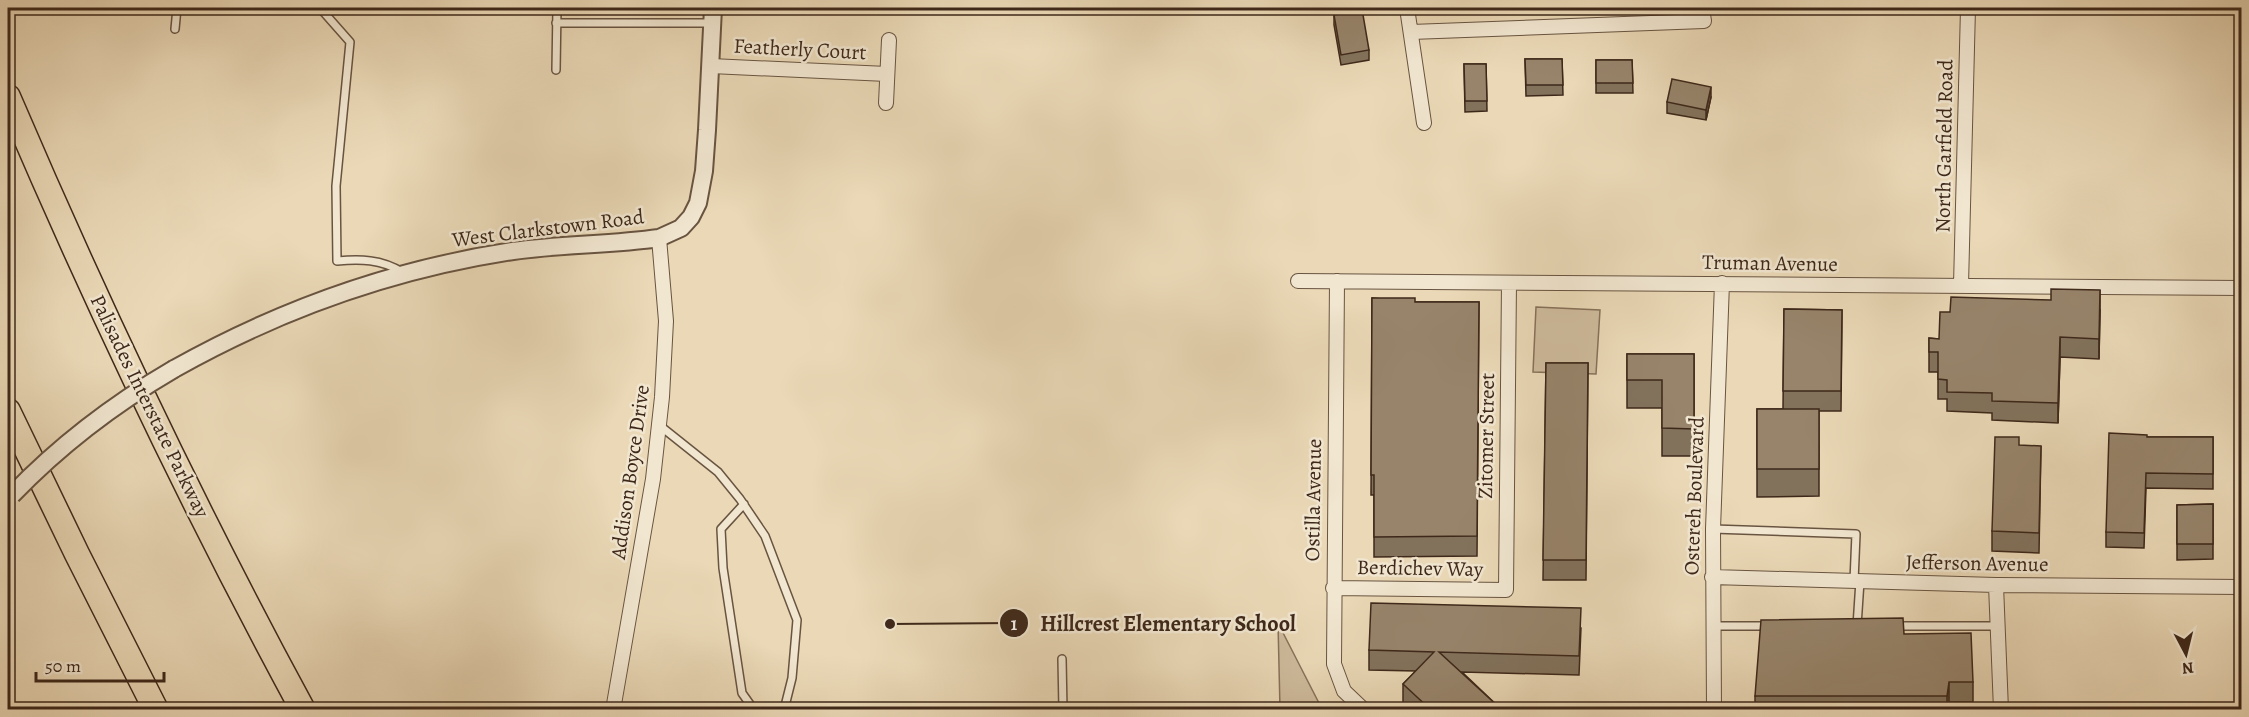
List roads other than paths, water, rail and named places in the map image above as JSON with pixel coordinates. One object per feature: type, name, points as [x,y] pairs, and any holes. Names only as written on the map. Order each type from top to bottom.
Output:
[{"type":"highway","name":"Palisades Interstate Parkway","points":[[8,97],[76,251],[161,432],[303,710]]},
{"type":"highway","points":[[8,411],[156,710]]},
{"type":"street","points":[[1407,8],[1424,123]]},
{"type":"street","points":[[1411,32],[1704,21],[1702,8]]},
{"type":"street","name":"North Garfield Road","points":[[1961,285],[1968,8]]},
{"type":"street","name":"West Clarkstown Road","points":[[10,498],[83,429],[130,395],[174,369],[277,318],[342,293],[404,273],[467,259],[531,249],[659,238],[681,228],[691,217],[698,203],[704,171],[713,15]]},
{"type":"street","name":"Featherly Court","points":[[886,103],[889,40]]},
{"type":"street","name":"Featherly Court","points":[[711,66],[887,74]]},
{"type":"street","name":"Addison Boyce Drive","points":[[613,710],[644,530],[659,425],[666,321],[659,238]]},
{"type":"street","name":"Truman Avenue","points":[[1298,281],[2241,288]]},
{"type":"street","name":"Ostilla Avenue","points":[[1337,281],[1334,664],[1344,691],[1364,710]]},
{"type":"street","name":"Zitomer Street","points":[[1506,590],[1509,283]]},
{"type":"street","name":"Ostereh Boulevard","points":[[1714,710],[1712,577],[1722,283]]},
{"type":"street","name":"Jefferson Avenue","points":[[1712,577],[1996,585],[2241,587]]},
{"type":"street","points":[[1996,585],[2001,710]]},
{"type":"street","name":"Berdichev Way","points":[[1333,588],[1506,590]]},
{"type":"lane","points":[[175,29],[177,8]]},
{"type":"lane","points":[[320,8],[350,42],[336,186],[337,261],[371,260],[385,263],[404,273]]},
{"type":"lane","points":[[556,70],[557,8]]},
{"type":"lane","points":[[556,23],[713,15]]},
{"type":"lane","points":[[659,425],[718,472],[744,504],[765,536],[797,620],[792,678],[784,710]]},
{"type":"lane","points":[[744,504],[721,529],[723,568],[742,693],[754,710]]},
{"type":"lane","points":[[1713,529],[1856,534],[1858,626]]},
{"type":"lane","points":[[1712,626],[1780,626]]},
{"type":"lane","points":[[1847,626],[1869,626]]},
{"type":"lane","points":[[1893,626],[1998,626]]},
{"type":"lane","points":[[1062,659],[1063,710]]},
{"type":"place","name":"Hillcrest Elementary School","points":[[890,624]]}]
